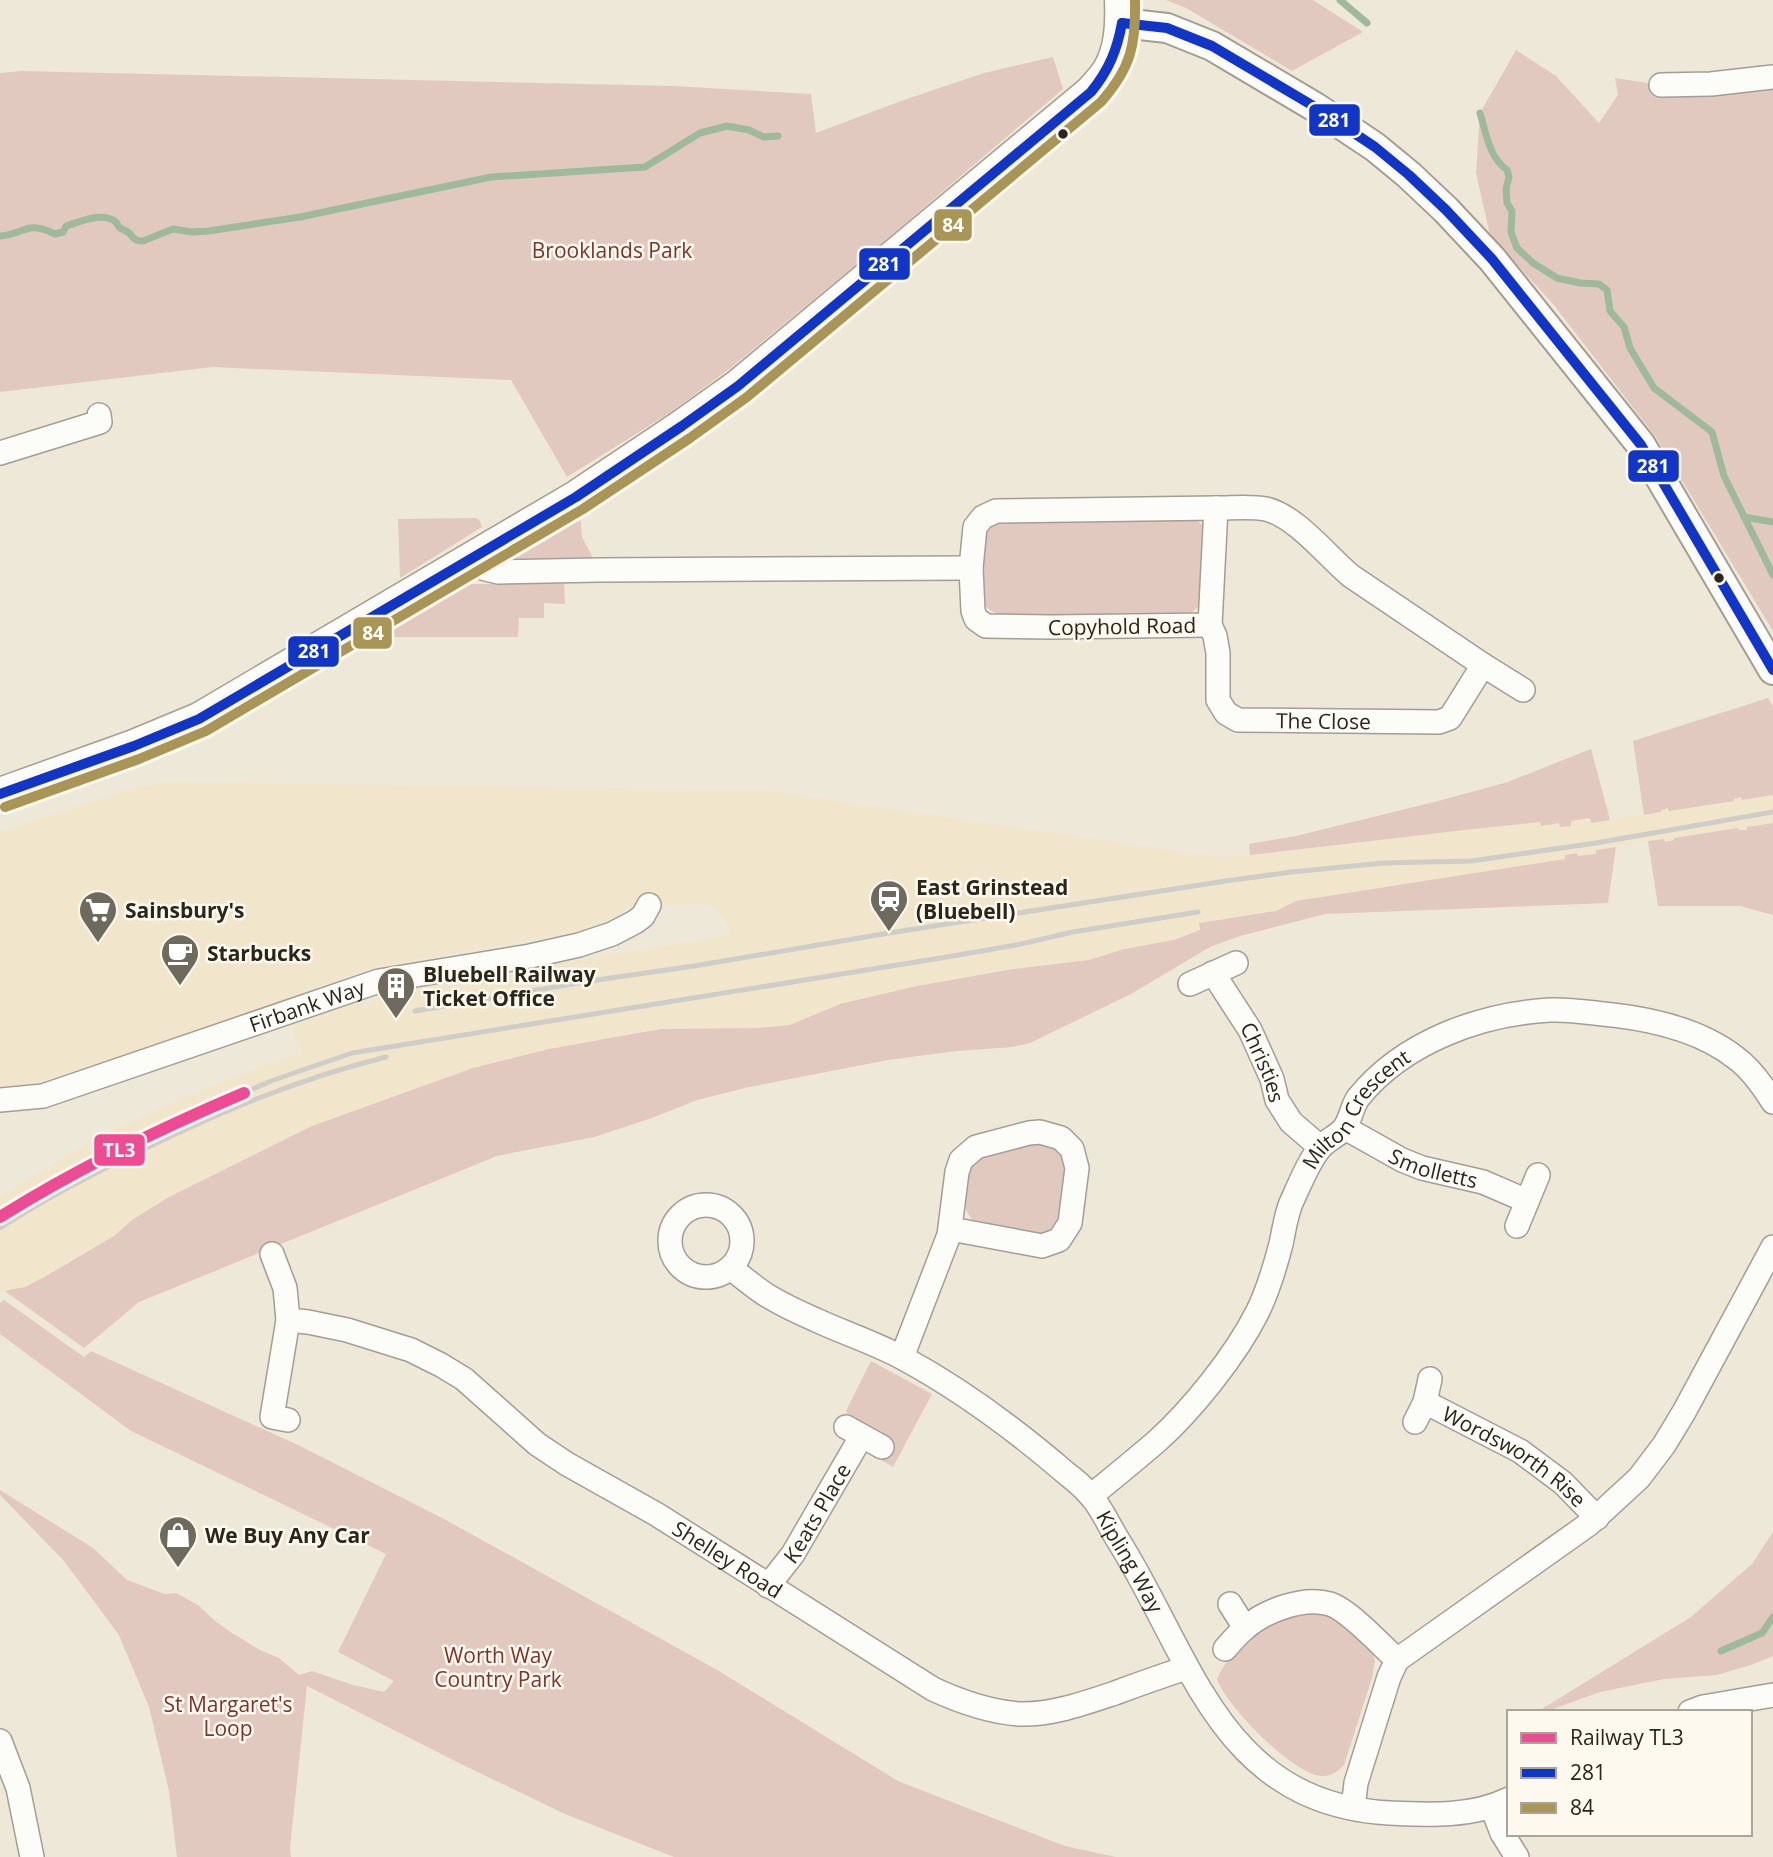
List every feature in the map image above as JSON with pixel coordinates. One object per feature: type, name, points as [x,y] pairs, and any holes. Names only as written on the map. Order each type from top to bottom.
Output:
[{"type":"main road","points":[[0,794],[134,746],[199,719],[576,497],[682,426],[738,386],[1091,92],[1108,71],[1118,48],[1122,12]]},
{"type":"street","points":[[1122,12],[1212,46],[1315,107],[1375,147],[1447,211],[1492,259],[1641,445],[1773,670]]},
{"type":"street","points":[[1661,85],[1711,84],[1773,77]]},
{"type":"street","points":[[0,453],[100,422],[99,415]]},
{"type":"street","points":[[1216,508],[1264,509],[1283,515],[1352,576],[1523,690]]},
{"type":"street","name":"Copyhold Road","points":[[1216,508],[1210,625],[986,625],[976,619],[973,611],[971,568],[975,527],[983,517],[996,511],[1216,508]]},
{"type":"street","points":[[473,557],[482,568],[498,572],[971,568]]},
{"type":"street","name":"The Close","points":[[1210,625],[1218,653],[1218,701],[1226,713],[1238,720],[1439,722],[1450,718],[1483,665]]},
{"type":"street","name":"Firbank Way","points":[[0,1100],[43,1096],[379,981],[530,956],[579,945],[612,934],[635,922],[643,916],[649,905]]},
{"type":"street","points":[[1190,984],[1236,963]]},
{"type":"street","name":"Christies","points":[[1213,973],[1250,1030],[1272,1079],[1277,1100],[1292,1122],[1320,1147]]},
{"type":"street","name":"Milton Crescent","points":[[1091,1496],[1167,1432],[1192,1405],[1238,1345],[1257,1312],[1274,1271],[1290,1206],[1320,1147],[1345,1128],[1356,1101],[1370,1085],[1391,1065],[1415,1049],[1480,1022],[1519,1013],[1552,1010],[1625,1017],[1673,1027],[1707,1039],[1737,1058],[1760,1082],[1773,1102]]},
{"type":"street","name":"Smolletts","points":[[1345,1128],[1412,1164],[1483,1182],[1527,1201]]},
{"type":"street","points":[[902,1357],[951,1229],[957,1172],[961,1160],[976,1147],[1029,1133],[1040,1132],[1061,1138],[1072,1149],[1077,1168],[1070,1223],[1059,1240],[1042,1246],[951,1229]]},
{"type":"street","points":[[1517,1226],[1538,1175]]},
{"type":"street","points":[[1353,1808],[1356,1783],[1389,1677],[1397,1660],[1597,1518],[1639,1478],[1684,1412],[1773,1247]]},
{"type":"street","points":[[272,1254],[285,1288],[288,1320],[272,1417],[288,1420]]},
{"type":"street","name":"Kipling Way","points":[[730,1268],[768,1296],[817,1321],[902,1357],[979,1403],[1091,1496],[1130,1559],[1186,1668],[1230,1735],[1250,1756],[1287,1785],[1321,1800],[1375,1812],[1416,1814],[1467,1811],[1500,1803]]},
{"type":"street","name":"Shelley Road","points":[[288,1320],[347,1330],[411,1350],[441,1365],[464,1379],[537,1444],[567,1464],[656,1514],[933,1689],[960,1701],[988,1710],[1021,1714],[1052,1712],[1186,1668]]},
{"type":"street","name":"Wordsworth Rise","points":[[1415,1423],[1428,1391],[1537,1463],[1563,1483],[1597,1518]]},
{"type":"street","name":"Keats Place","points":[[768,1587],[793,1554],[863,1437]]},
{"type":"street","points":[[1225,1649],[1245,1628],[1277,1609],[1304,1602],[1331,1604],[1348,1615],[1397,1660]]},
{"type":"street","points":[[1230,1604],[1245,1628]]},
{"type":"street","points":[[1695,1710],[1773,1695]]},
{"type":"street","points":[[0,1741],[18,1788],[32,1857]]},
{"type":"street","points":[[1500,1803],[1502,1833],[1517,1857]]},
{"type":"shaded area","points":[[1591,749],[1611,819],[1742,797],[1743,800],[1773,795],[1773,823],[1748,827],[1747,830],[1616,847],[1608,903],[1325,914],[1240,936],[1210,947],[1131,994],[1030,1043],[888,1060],[749,1087],[697,1100],[594,1137],[497,1156],[139,1302],[84,1348],[5,1292],[0,1295],[0,1196],[79,1148],[132,1121],[269,1063],[300,1054],[291,1026],[358,1002],[365,1009],[377,997],[393,990],[730,935],[723,917],[703,904],[632,906],[581,931],[373,967],[229,1020],[42,1081],[0,1087],[0,832],[133,788],[166,782],[762,790],[1219,857],[1250,855],[1249,844],[1296,836],[1508,782]]},
{"type":"green space","points":[[1166,0],[1313,0],[1363,32],[1292,71],[1186,8]]},
{"type":"green space","points":[[1516,50],[1556,76],[1599,123],[1618,95],[1615,78],[1661,85],[1773,77],[1773,631],[1655,436],[1553,304],[1490,235],[1476,173],[1480,113]]},
{"type":"green space","name":"Brooklands Park","points":[[1053,57],[1063,89],[728,370],[671,412],[567,477],[511,380],[213,367],[0,392],[0,73],[21,71],[673,86],[811,94],[816,133],[984,73]]},
{"type":"green space","points":[[578,513],[582,537],[591,558],[508,559],[509,556]]},
{"type":"green space","points":[[476,518],[482,527],[400,578],[398,519]]},
{"type":"green space","points":[[1005,518],[1197,520],[1204,527],[1202,599],[1191,613],[1004,617],[987,608],[983,602],[980,554],[981,540],[985,533]]},
{"type":"green space","points":[[465,584],[564,584],[565,604],[544,603],[544,618],[519,618],[518,637],[380,637]]},
{"type":"green space","points":[[1768,698],[1773,707],[1773,795],[1742,800],[1741,797],[1734,801],[1669,811],[1668,808],[1644,815],[1633,741]]},
{"type":"green space","points":[[1591,749],[1610,820],[1591,823],[1590,818],[1571,821],[1571,826],[1560,827],[1559,823],[1541,826],[1540,822],[1250,855],[1249,844],[1296,836],[1508,782]]},
{"type":"green space","points":[[1773,823],[1773,915],[1740,906],[1658,906],[1648,841],[1664,839],[1665,842],[1674,838],[1738,828],[1747,830],[1747,827]]},
{"type":"green space","points":[[1616,847],[1608,903],[1325,914],[1240,936],[1210,947],[1131,994],[1030,1043],[888,1060],[749,1087],[697,1100],[594,1137],[497,1156],[139,1302],[84,1348],[5,1291],[25,1287],[46,1276],[114,1236],[132,1220],[169,1197],[312,1126],[473,1068],[549,1049],[661,1029],[790,1025],[840,1004],[912,987],[1013,969],[1089,960],[1124,949],[1174,940],[1200,930],[1199,923],[1276,911],[1296,901],[1565,859],[1565,855],[1577,853],[1578,856],[1596,854],[1596,850]]},
{"type":"green space","points":[[1037,1143],[1053,1147],[1062,1155],[1067,1165],[1062,1220],[1049,1237],[977,1224],[967,1212],[965,1204],[964,1194],[970,1167],[982,1156]]},
{"type":"green space","name":"Worth Way Country Park","points":[[4,1300],[84,1357],[91,1351],[298,1445],[444,1519],[719,1671],[898,1781],[1065,1846],[1116,1857],[674,1857],[565,1814],[307,1686],[291,1857],[177,1857],[169,1791],[149,1707],[119,1635],[64,1561],[0,1495],[0,1490],[93,1548],[127,1580],[165,1594],[176,1593],[198,1605],[232,1633],[279,1658],[299,1675],[312,1671],[384,1692],[394,1681],[338,1652],[386,1554],[131,1431],[0,1334],[0,1303]]},
{"type":"green space","points":[[871,1361],[932,1394],[893,1467],[880,1459],[891,1438],[849,1416],[846,1411]]},
{"type":"green space","points":[[1773,1532],[1773,1656],[1717,1675],[1664,1679],[1600,1692],[1550,1710],[1540,1710],[1691,1617],[1752,1564]]},
{"type":"green space","points":[[1312,1611],[1329,1615],[1338,1621],[1374,1655],[1375,1661],[1344,1765],[1334,1774],[1324,1776],[1308,1772],[1277,1751],[1246,1721],[1217,1679],[1241,1645],[1265,1625],[1278,1618]]},
{"type":"waterway","points":[[1340,0],[1367,23]]},
{"type":"waterway","points":[[1480,113],[1492,152],[1507,170],[1509,177],[1507,203],[1512,211],[1511,232],[1517,248],[1533,263],[1557,278],[1599,284],[1607,290],[1610,311],[1624,327],[1630,348],[1654,388],[1712,432],[1724,476],[1773,575]]},
{"type":"waterway","points":[[0,236],[32,228],[55,234],[63,232],[66,226],[91,218],[105,217],[116,222],[138,241],[143,241],[173,229],[209,231],[300,217],[491,177],[645,167],[700,133],[727,126],[749,130],[764,137],[778,136]]},
{"type":"waterway","points":[[1744,517],[1773,522]]},
{"type":"waterway","points":[[1721,1651],[1762,1633],[1773,1617]]},
{"type":"railway","points":[[415,1011],[1226,881],[1384,863],[1471,861],[1596,843],[1773,812]]},
{"type":"railway","points":[[244,1093],[352,1053],[947,957],[1073,932],[1198,912]]},
{"type":"railway","points":[[0,1228],[88,1177],[205,1121],[307,1080],[386,1057]]},
{"type":"rail line","name":"TL3","points":[[0,1217],[119,1150],[244,1093]]},
{"type":"transit line","name":"84","points":[[5,807],[139,759],[206,731],[583,509],[690,438],[747,397],[1101,102],[1119,78],[1130,55],[1135,0]]},
{"type":"transit line","name":"281","points":[[1122,23],[1167,28],[1212,46],[1315,107],[1375,147],[1446,210],[1492,259],[1641,445],[1773,670]]},
{"type":"transit line","name":"281","points":[[0,794],[134,746],[199,719],[576,497],[682,426],[738,386],[1091,92],[1111,59],[1122,23]]},
{"type":"place","name":"East Grinstead (Bluebell)","points":[[889,933]]},
{"type":"place","name":"Sainsbury's","points":[[98,944]]},
{"type":"place","name":"Starbucks","points":[[180,987]]},
{"type":"place","name":"Bluebell Railway Ticket Office","points":[[396,1020]]},
{"type":"place","name":"We Buy Any Car","points":[[178,1569]]},
{"type":"park label","name":"St Margaret's Loop","points":[[228,1716]]}]
